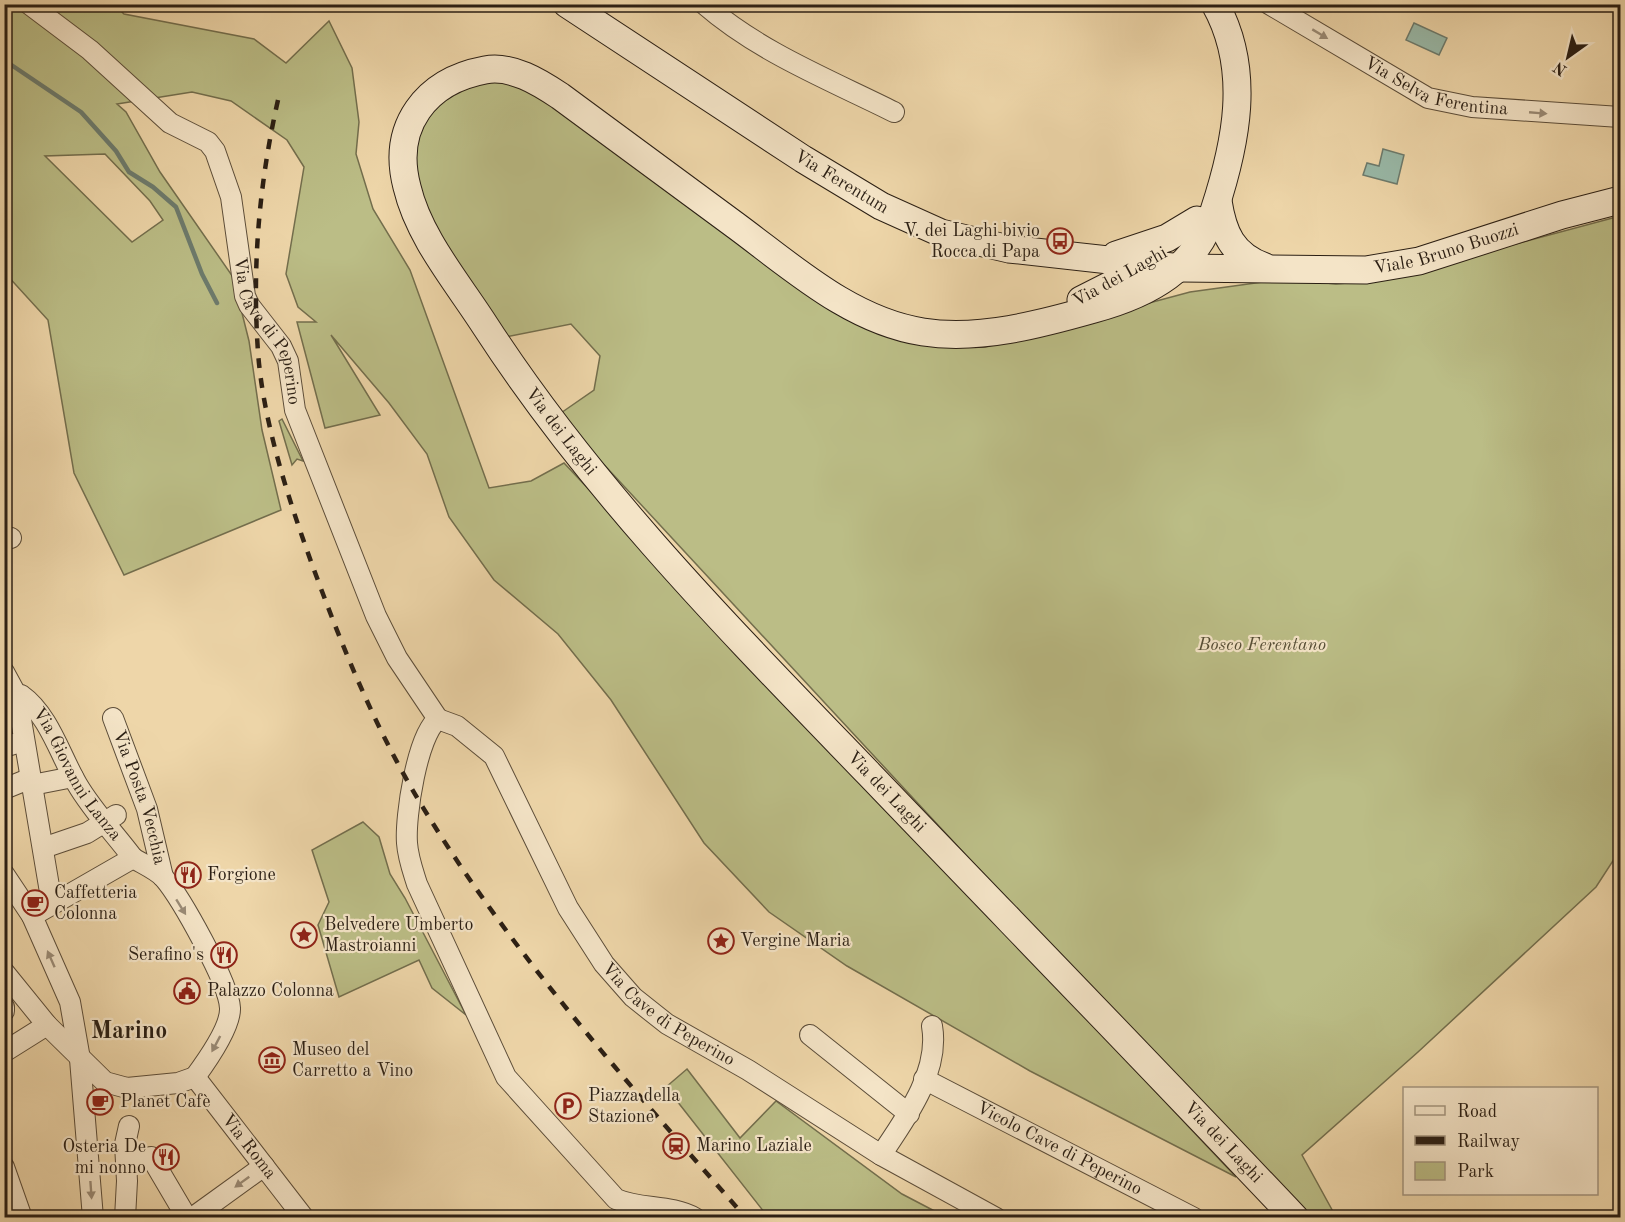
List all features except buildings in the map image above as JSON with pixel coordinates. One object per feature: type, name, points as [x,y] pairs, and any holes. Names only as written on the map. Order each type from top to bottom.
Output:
[{"type":"main road","name":"Via Ferentum","points":[[567,4],[822,171],[891,212],[961,239],[1010,249],[1181,268],[1266,268]]},
{"type":"main road","name":"Via dei Laghi","points":[[1215,4],[1232,51],[1238,104],[1234,143],[1220,194],[1203,239],[1181,268],[1136,297],[1029,325],[975,333],[933,333],[908,329],[859,310],[811,280],[560,96],[530,78],[512,72],[486,69],[444,83],[422,103],[407,135],[403,158],[405,182],[426,233],[523,382],[594,475],[646,536],[811,714],[1295,1218]]},
{"type":"main road","points":[[1220,194],[1229,242],[1245,258],[1266,268]]},
{"type":"main road","name":"Via dei Laghi","points":[[1029,325],[1151,265],[1180,243],[1220,194]]},
{"type":"main road","name":"Viale Bruno Buozzi","points":[[1266,268],[1319,272],[1393,267],[1562,215],[1620,200]]},
{"type":"main road","points":[[1100,259],[1151,244],[1176,233],[1197,220]]},
{"type":"main road","points":[[1063,255],[1084,270],[1088,282],[1083,299]]},
{"type":"main road","points":[[1136,297],[1188,282],[1266,268]]},
{"type":"street","name":"Via Cave di Peperino","points":[[29,4],[90,50],[170,123],[208,142],[215,151],[231,197],[245,296],[249,305],[281,346],[288,361],[297,416],[376,616],[405,671],[438,719],[457,726],[484,745],[494,756],[574,919],[604,964],[633,997],[667,1024],[748,1070],[881,1155],[996,1218]]},
{"type":"street","points":[[704,4],[728,25],[894,112]]},
{"type":"street","name":"Via Selva Ferentina","points":[[1269,4],[1428,98],[1472,107],[1620,117]]},
{"type":"street","points":[[4,672],[17,696],[52,904]]},
{"type":"street","name":"Via Giovanni Lanza","points":[[17,696],[21,695],[47,725],[73,777],[111,818],[133,858]]},
{"type":"street","name":"Via Posta Vecchia","points":[[114,718],[147,809],[163,877]]},
{"type":"street","points":[[438,719],[426,737],[412,789],[407,834],[408,855],[417,884],[506,1077],[616,1198],[627,1204],[672,1209],[695,1218]]},
{"type":"street","points":[[4,747],[24,741]]},
{"type":"street","points":[[4,789],[31,782],[73,777]]},
{"type":"street","points":[[43,848],[87,832],[111,818]]},
{"type":"street","points":[[32,916],[133,858],[163,877],[207,949],[230,1007],[222,1032],[207,1062],[195,1077],[178,1083],[127,1088],[105,1082],[93,1083],[83,1090]]},
{"type":"street","points":[[4,874],[32,916],[70,1002],[80,1059],[93,1218]]},
{"type":"street","points":[[4,972],[48,1025],[105,1082]]},
{"type":"street","points":[[4,1052],[48,1025]]},
{"type":"street","points":[[881,1155],[909,1114],[924,1080],[935,1043],[932,1026]]},
{"type":"street","points":[[810,1035],[909,1114]]},
{"type":"street","name":"Via Roma","points":[[195,1077],[304,1218]]},
{"type":"street","name":"Vicolo Cave di Peperino","points":[[924,1080],[1194,1218]]},
{"type":"street","points":[[125,1218],[124,1144],[129,1126]]},
{"type":"street","points":[[126,1163],[151,1158],[187,1218]]},
{"type":"street","points":[[192,1218],[264,1166]]},
{"type":"street","points":[[4,1167],[22,1218]]},
{"type":"green space","points":[[5,5],[115,5],[124,14],[254,39],[286,63],[329,21],[352,68],[359,122],[356,154],[373,209],[410,270],[489,488],[531,481],[564,463],[1236,1177],[1030,1071],[847,966],[769,912],[704,843],[611,700],[558,634],[494,580],[449,517],[427,454],[389,403],[331,335],[380,415],[325,428],[297,322],[316,322],[298,307],[286,274],[304,167],[287,140],[231,101],[192,92],[117,104],[126,112],[160,172],[233,277],[249,341],[262,430],[281,510],[124,575],[74,473],[48,320],[5,273]],"holes":[[[105,154],[150,201],[163,220],[132,242],[45,156]]]},
{"type":"green space","name":"Bosco Ferentano","points":[[513,77],[925,345],[985,347],[1190,292],[1284,279],[1336,284],[1382,280],[1620,216],[1620,850],[1596,887],[1418,1052],[1302,1155],[1336,1217],[1307,1217],[1266,1179],[558,415],[594,390],[600,356],[571,324],[506,337],[430,227],[409,153],[440,93]]},
{"type":"green space","points":[[282,419],[303,461],[297,459],[292,465],[279,421]]},
{"type":"green space","points":[[363,822],[379,837],[390,874],[405,898],[466,1015],[432,988],[419,960],[339,997],[318,925],[329,902],[312,850]]},
{"type":"green space","points":[[687,1069],[740,1138],[776,1101],[902,1194],[946,1217],[768,1217],[666,1087]]},
{"type":"shaded area","points":[[1414,23],[1447,38],[1439,55],[1406,40]]},
{"type":"shaded area","points":[[1383,149],[1404,155],[1397,184],[1363,175],[1367,163],[1379,166]]},
{"type":"waterway","points":[[4,60],[81,112],[116,151],[129,172],[153,187],[176,207],[202,274],[217,303]]},
{"type":"railway","points":[[278,100],[266,163],[259,225],[256,288],[258,352],[265,406],[278,461],[337,631],[393,755],[462,868],[499,921],[578,1022],[746,1218]]},
{"type":"place","name":"V. dei Laghi bivio Rocca di Papa","points":[[1060,241]]},
{"type":"place","name":"Forgione","points":[[188,875]]},
{"type":"place","name":"Caffetteria Colonna","points":[[35,903]]},
{"type":"place","name":"Belvedere Umberto Mastroianni","points":[[304,935]]},
{"type":"place","name":"Vergine Maria","points":[[721,941]]},
{"type":"place","name":"Serafino's","points":[[224,955]]},
{"type":"place","name":"Palazzo Colonna","points":[[187,991]]},
{"type":"place","name":"Museo del Carretto a Vino","points":[[272,1060]]},
{"type":"place","name":"Planet Cafè","points":[[100,1102]]},
{"type":"place","name":"Piazza della Stazione","points":[[568,1106]]},
{"type":"place","name":"Marino Laziale","points":[[676,1146]]},
{"type":"place","name":"Osteria De mi nonno","points":[[166,1157]]},
{"type":"district","name":"Marino","points":[[129,1032]]}]
